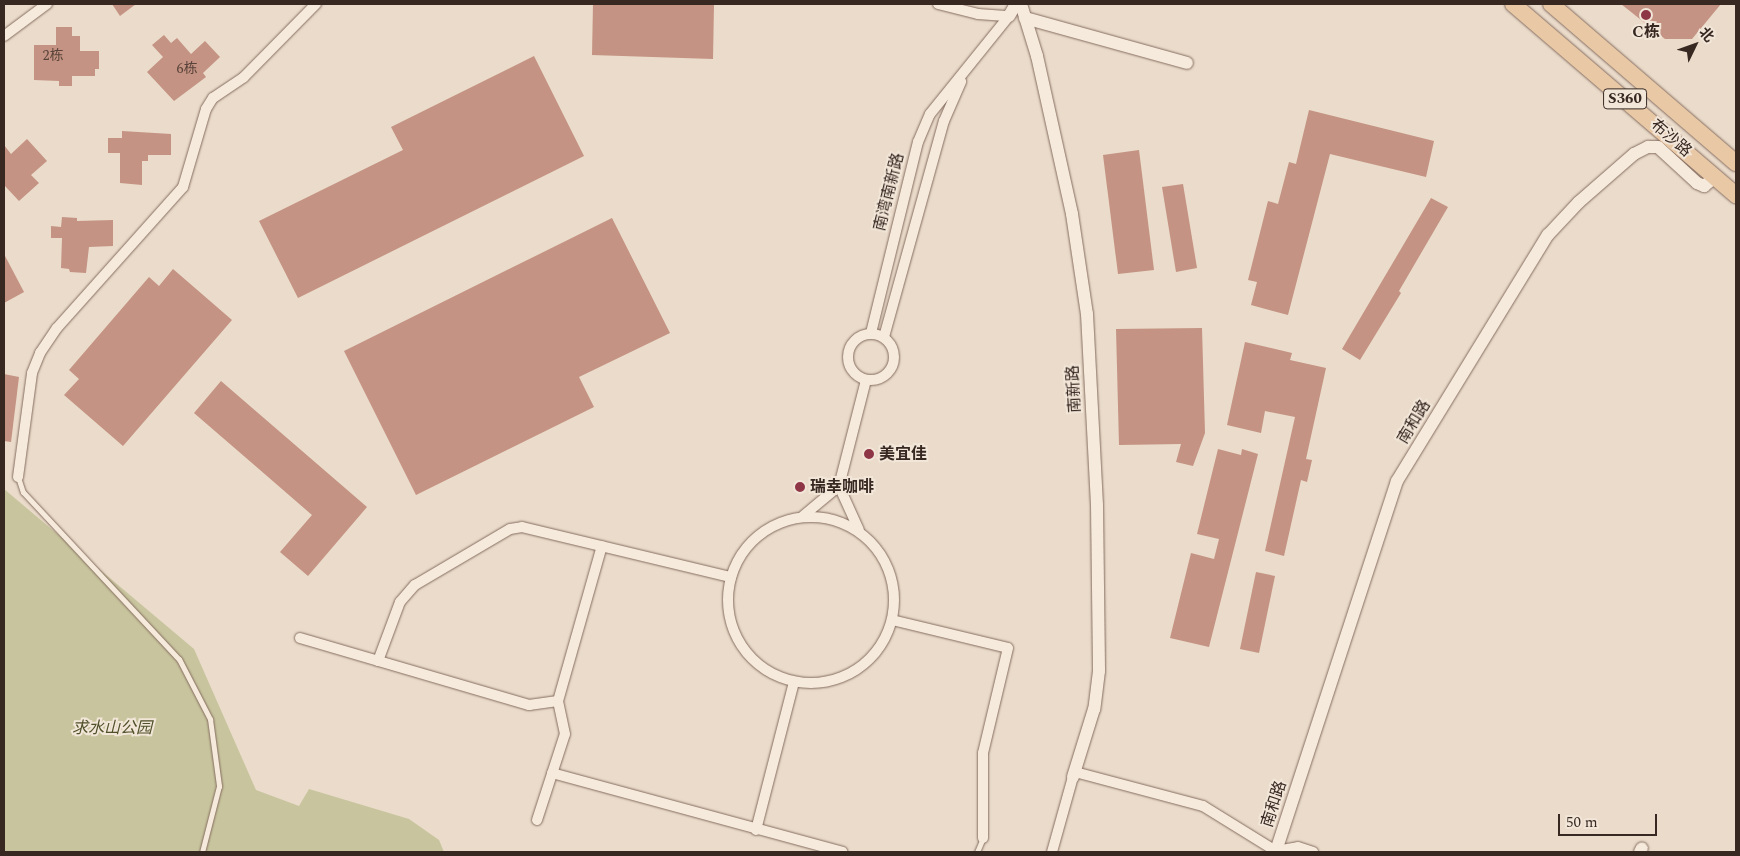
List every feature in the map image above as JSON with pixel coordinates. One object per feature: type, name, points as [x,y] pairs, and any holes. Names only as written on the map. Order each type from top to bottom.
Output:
[{"type":"main road","name":"布沙路","points":[[1513,4],[1736,195]]},
{"type":"main road","name":"布沙路","points":[[1551,4],[1736,163]]},
{"type":"street","points":[[4,36],[47,4]]},
{"type":"street","points":[[18,477],[32,372],[40,353],[57,328],[183,187],[206,109],[214,98],[244,77],[316,4]]},
{"type":"street","points":[[938,4],[978,14],[1009,16]]},
{"type":"street","name":"南湾南新路","points":[[871,333],[918,142],[930,114],[1009,16],[1016,4]]},
{"type":"street","name":"南新路","points":[[1021,4],[1037,56],[1072,214],[1087,314],[1097,505],[1100,671],[1094,709],[1074,775]]},
{"type":"street","points":[[1025,18],[1187,63]]},
{"type":"street","name":"南湾南新路","points":[[884,337],[944,121],[966,71]]},
{"type":"street","name":"南和路","points":[[1276,851],[1397,481],[1548,235],[1579,202],[1634,154],[1648,147],[1658,147],[1697,183],[1704,186],[1715,177]]},
{"type":"street","points":[[871,333],[884,337],[893,348],[893,364],[886,375],[866,380],[853,372],[847,358],[848,349],[857,337],[871,333]]},
{"type":"street","points":[[803,516],[839,486],[866,380]]},
{"type":"street","points":[[839,486],[859,531]]},
{"type":"street","points":[[803,516],[831,518],[859,531],[874,545],[888,567],[894,594],[892,620],[881,646],[861,667],[836,679],[794,682],[765,669],[738,640],[729,613],[731,577],[742,552],[758,535],[776,524],[803,516]]},
{"type":"street","points":[[378,660],[400,602],[415,585],[510,529],[522,527],[731,577]]},
{"type":"street","points":[[537,820],[564,734],[558,701],[602,546]]},
{"type":"street","points":[[892,620],[1008,648],[983,752],[983,838]]},
{"type":"street","points":[[300,638],[529,705],[558,701]]},
{"type":"street","points":[[756,830],[794,682]]},
{"type":"street","points":[[552,772],[756,830],[842,852]]},
{"type":"street","points":[[1052,852],[1074,775],[1203,806],[1276,851],[1298,847],[1313,852]]},
{"type":"lane","points":[[18,477],[23,492],[179,658],[210,719],[219,786],[202,852]]},
{"type":"lane","points":[[978,852],[983,838]]},
{"type":"green space","name":"求水山公园","points":[[4,489],[194,649],[256,790],[299,806],[309,789],[409,819],[439,840],[444,852],[4,852]]},
{"type":"building","points":[[112,4],[136,4],[120,16]]},
{"type":"building","points":[[593,4],[714,4],[713,59],[592,55]]},
{"type":"building","points":[[1621,4],[1721,4],[1692,39],[1665,39]]},
{"type":"building","points":[[56,27],[72,27],[72,36],[80,36],[80,51],[99,51],[99,69],[95,69],[95,76],[72,76],[72,86],[59,86],[59,81],[34,80],[34,45],[56,45]]},
{"type":"building","points":[[164,35],[171,43],[177,38],[191,54],[205,41],[220,57],[203,73],[206,77],[174,101],[147,72],[163,57],[152,45]]},
{"type":"building","points":[[534,56],[584,156],[298,298],[259,221],[403,150],[391,127]]},
{"type":"building","points":[[1309,110],[1434,141],[1426,177],[1330,154],[1288,315],[1251,305],[1257,282],[1248,280],[1268,201],[1278,204],[1289,162],[1296,164]]},
{"type":"building","points":[[122,131],[171,134],[171,155],[148,155],[148,161],[142,161],[142,185],[120,183],[120,153],[108,153],[108,138],[122,138]]},
{"type":"building","points":[[27,139],[47,161],[31,175],[39,183],[19,201],[4,185],[4,145],[11,154]]},
{"type":"building","points":[[1139,150],[1154,270],[1118,274],[1103,155]]},
{"type":"building","points":[[1183,184],[1197,268],[1176,272],[1162,187]]},
{"type":"building","points":[[1431,198],[1448,207],[1399,291],[1401,293],[1360,360],[1342,349]]},
{"type":"building","points":[[62,217],[77,218],[77,221],[113,220],[113,246],[89,247],[86,273],[70,272],[69,269],[61,268],[62,238],[51,238],[51,226],[61,227]]},
{"type":"building","points":[[612,218],[670,333],[579,377],[594,407],[416,495],[344,351]]},
{"type":"building","points":[[4,254],[24,292],[4,303]]},
{"type":"building","points":[[173,269],[232,320],[123,446],[64,395],[79,379],[69,370],[149,277],[159,286]]},
{"type":"building","points":[[1202,328],[1205,433],[1193,466],[1176,462],[1181,444],[1119,445],[1116,329]]},
{"type":"building","points":[[1245,342],[1292,353],[1290,360],[1326,368],[1306,459],[1312,460],[1307,482],[1301,480],[1284,556],[1265,551],[1295,417],[1265,411],[1261,433],[1227,425]]},
{"type":"building","points":[[4,374],[19,377],[11,442],[4,441]]},
{"type":"building","points":[[221,381],[367,507],[308,576],[280,552],[312,515],[194,413]]},
{"type":"building","points":[[1218,449],[1241,455],[1242,449],[1258,454],[1209,647],[1170,638],[1191,553],[1214,559],[1219,539],[1197,534]]},
{"type":"building","points":[[1256,572],[1275,576],[1259,653],[1240,649]]},
{"type":"place","name":"C栋","points":[[1646,15]]},
{"type":"place","name":"美宜佳","points":[[869,454]]},
{"type":"place","name":"瑞幸咖啡","points":[[800,487]]}]
